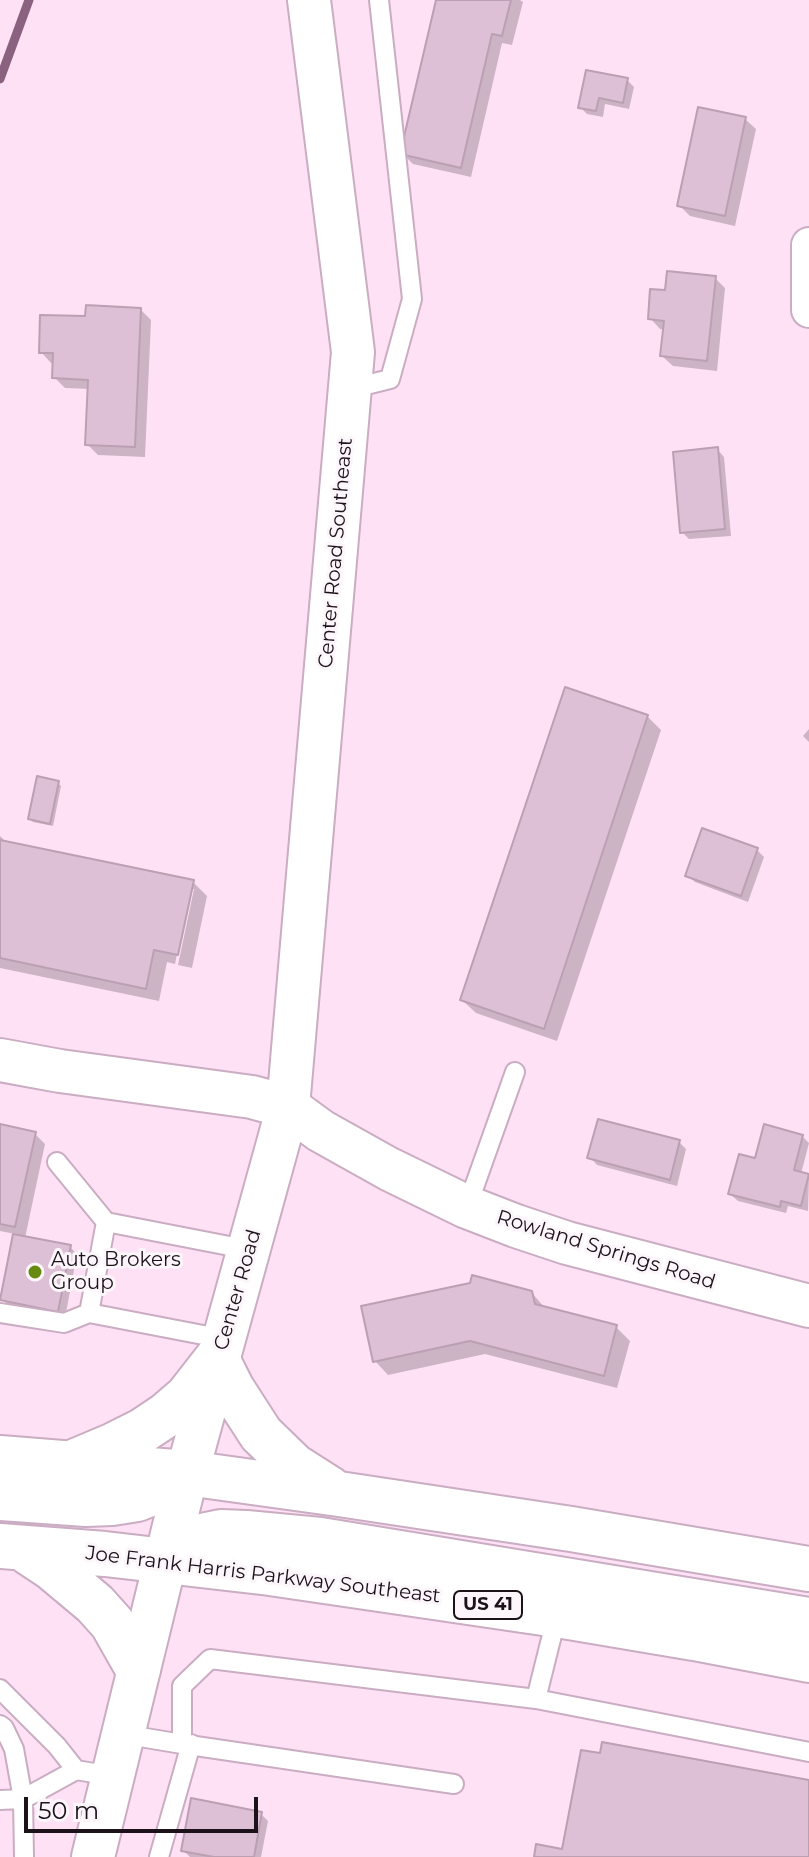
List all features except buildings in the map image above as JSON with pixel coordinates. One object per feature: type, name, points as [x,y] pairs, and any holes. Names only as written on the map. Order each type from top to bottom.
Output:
[{"type":"main road","points":[[71,1463],[142,1431],[166,1415],[187,1397],[220,1352]]},
{"type":"main road","points":[[220,1352],[232,1389],[261,1434],[294,1466],[339,1494]]},
{"type":"main road","points":[[0,1458],[187,1473],[586,1531],[809,1569]]},
{"type":"main road","points":[[0,1498],[112,1503],[137,1499],[162,1489],[187,1473]]},
{"type":"main road","points":[[165,1560],[192,1538],[221,1532],[246,1533],[320,1540],[809,1620]]},
{"type":"main road","points":[[11,1547],[37,1556],[95,1604],[112,1623],[138,1669]]},
{"type":"main road","name":"Joe Frank Harris Parkway Southeast","points":[[11,1547],[165,1560],[270,1573],[557,1615],[809,1660]]},
{"type":"street","name":"Center Road Southeast","points":[[288,1107],[353,352],[309,0]]},
{"type":"street","points":[[809,245],[809,310]]},
{"type":"street","name":"Rowland Springs Road","points":[[0,1060],[252,1097],[288,1107],[321,1131],[389,1169],[467,1207],[516,1226],[567,1243],[809,1306]]},
{"type":"street","name":"Center Road","points":[[94,1857],[94,1773],[122,1734],[187,1473],[288,1107]]},
{"type":"lane","points":[[350,389],[390,379],[412,299],[379,0]]},
{"type":"lane","points":[[467,1207],[515,1072]]},
{"type":"lane","points":[[57,1162],[106,1222],[250,1250]]},
{"type":"lane","points":[[89,1313],[106,1222]]},
{"type":"lane","points":[[0,1313],[64,1323],[89,1313],[220,1352]]},
{"type":"lane","points":[[536,1699],[557,1615]]},
{"type":"lane","points":[[159,1857],[187,1744],[182,1686],[210,1659],[536,1699],[809,1752]]},
{"type":"lane","points":[[0,1689],[57,1746],[94,1773]]},
{"type":"lane","points":[[0,1725],[14,1749],[23,1799],[24,1857]]},
{"type":"lane","points":[[122,1734],[454,1784]]},
{"type":"lane","points":[[0,1800],[23,1799],[94,1773]]},
{"type":"waterway","points":[[0,79],[29,0]]},
{"type":"place","name":"Auto Brokers Group","points":[[35,1272]]}]
